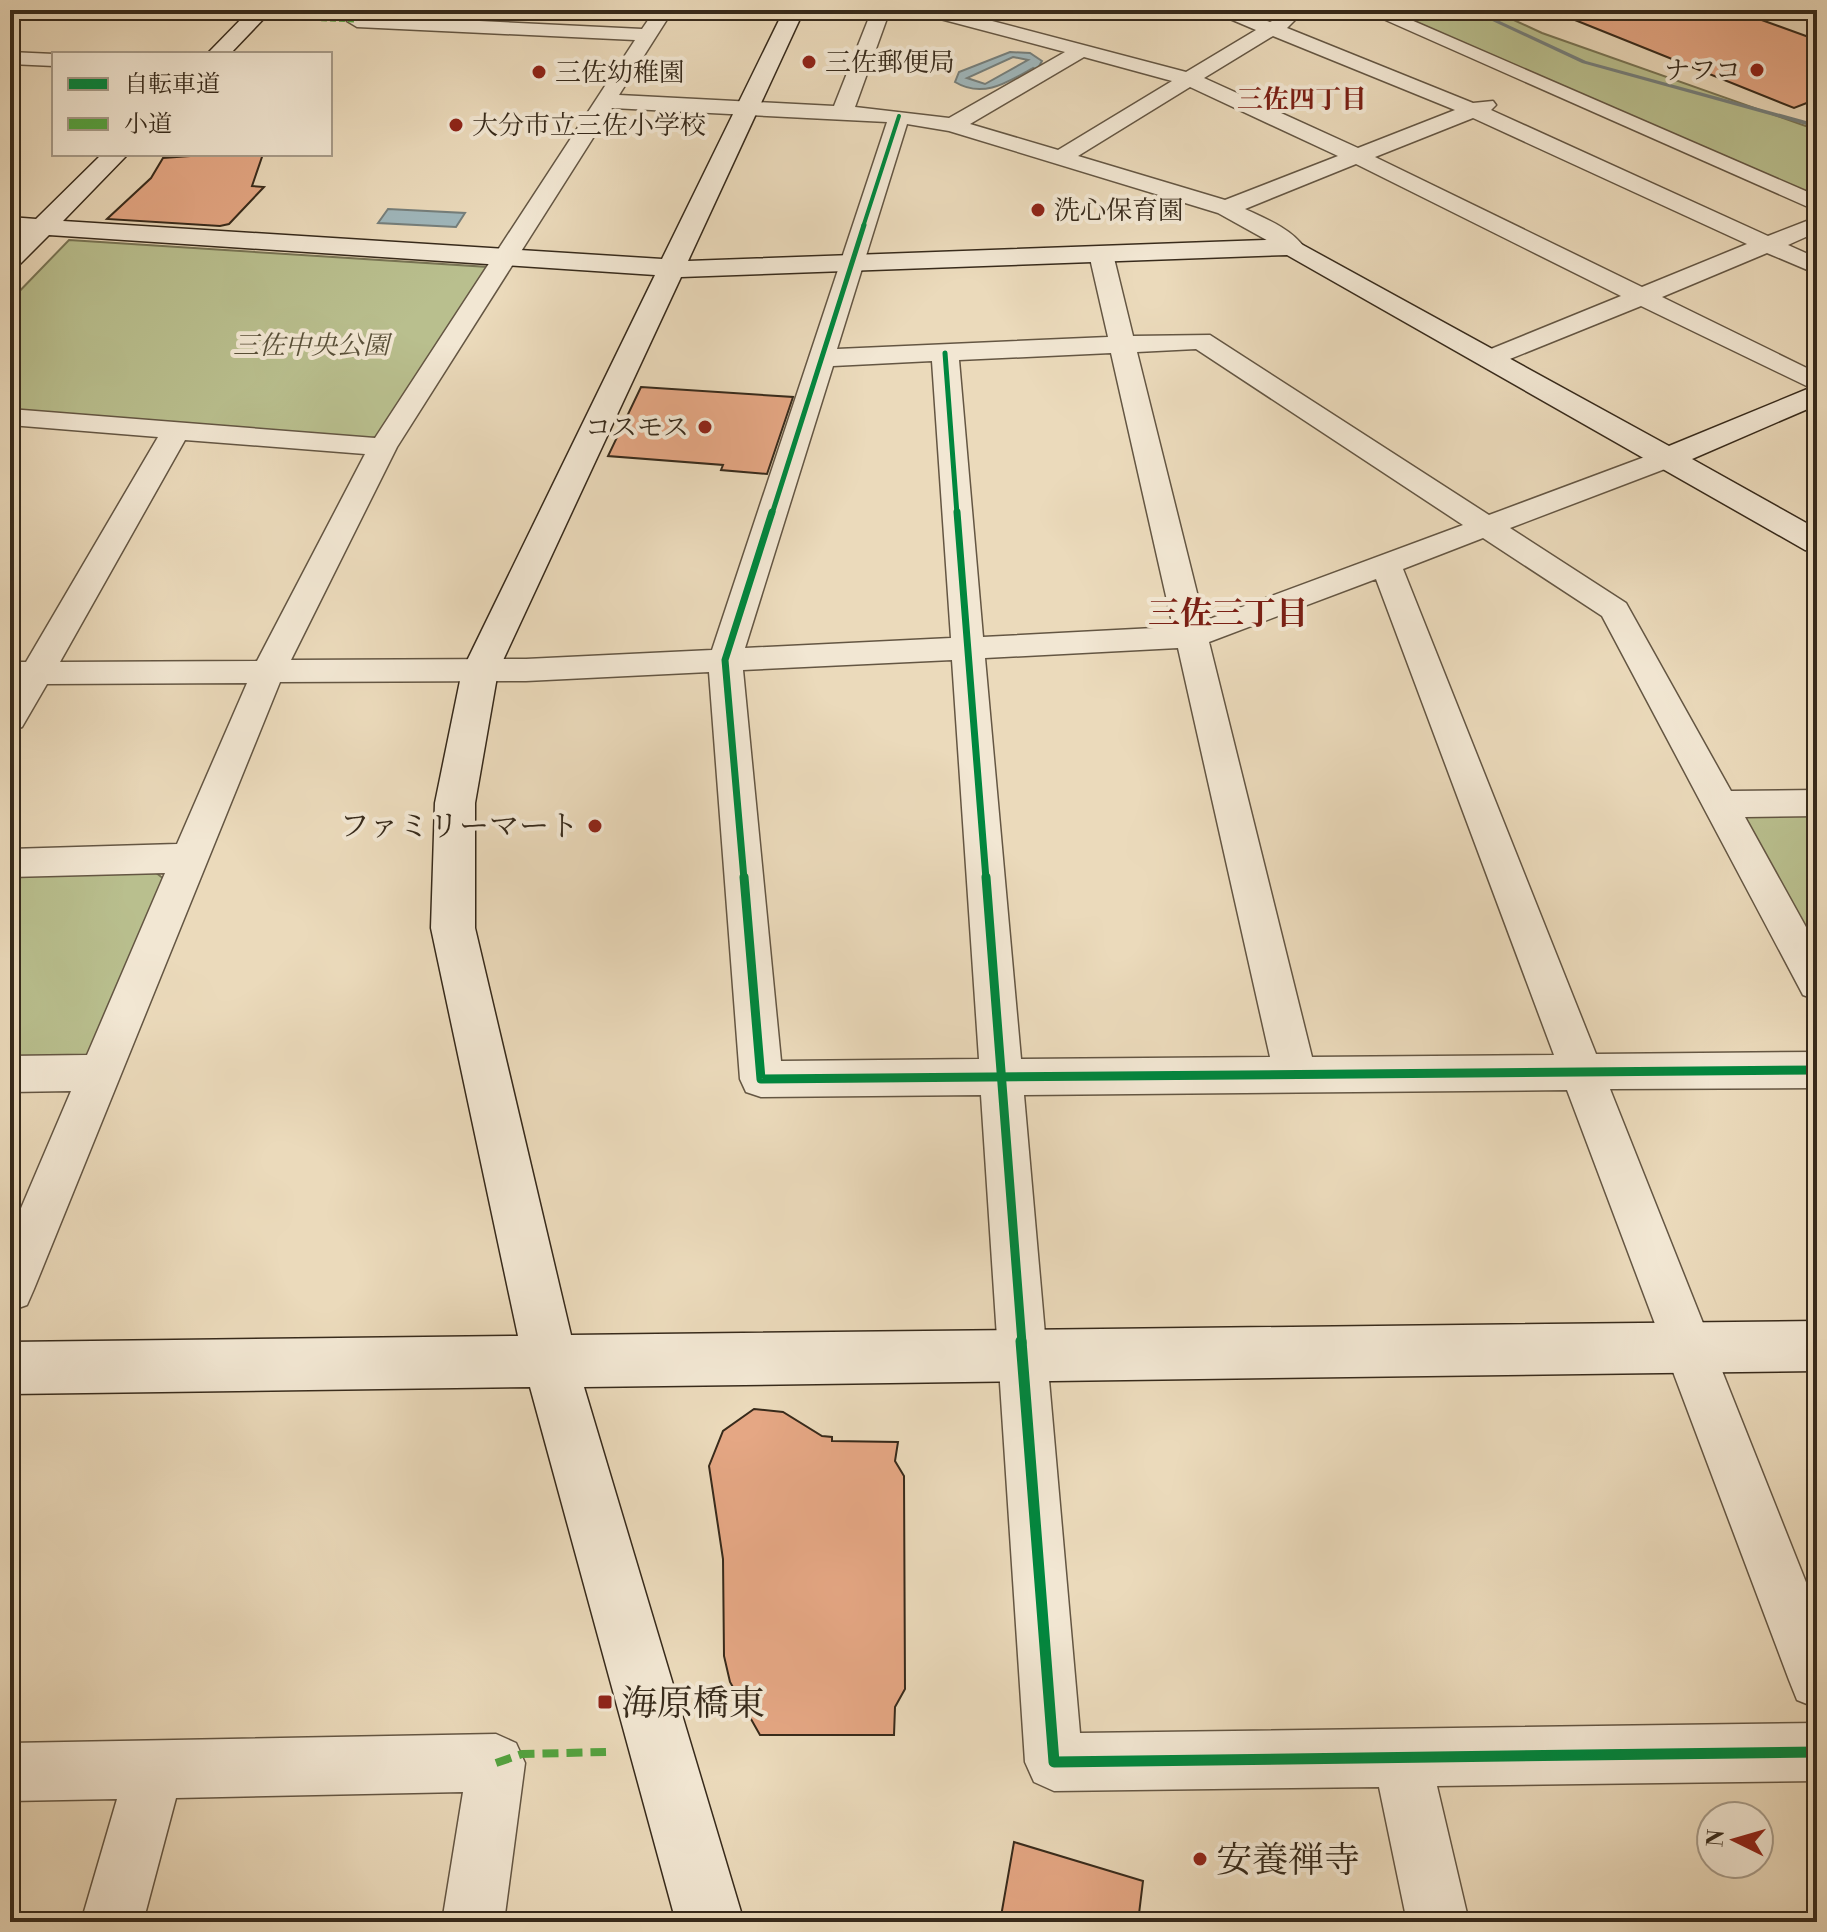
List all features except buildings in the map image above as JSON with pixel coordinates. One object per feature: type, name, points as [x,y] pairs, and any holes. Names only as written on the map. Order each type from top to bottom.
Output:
[{"type":"street","points":[[220,52],[262,10]]},
{"type":"street","points":[[366,10],[357,21],[647,35]]},
{"type":"street","points":[[503,28],[516,10]]},
{"type":"street","points":[[10,1289],[268,672],[383,447],[664,10]]},
{"type":"street","points":[[710,1922],[550,1361],[453,928],[455,803],[480,671],[794,10]]},
{"type":"street","points":[[842,113],[881,10]]},
{"type":"street","points":[[1218,10],[1273,28],[1473,110],[1817,267]]},
{"type":"street","points":[[1060,158],[1302,10]]},
{"type":"street","points":[[1372,10],[1536,85],[1817,204]]},
{"type":"street","points":[[912,11],[936,11],[1189,79],[1357,156],[1817,383]]},
{"type":"street","points":[[952,125],[1081,51]]},
{"type":"street","points":[[10,58],[52,60]]},
{"type":"street","points":[[1226,208],[1536,85]]},
{"type":"street","points":[[605,101],[899,116],[952,125],[1226,208],[1272,231],[1292,247],[1817,543]]},
{"type":"street","points":[[899,116],[725,660],[761,1079],[1817,1070]]},
{"type":"street","points":[[10,259],[114,156]]},
{"type":"street","points":[[1490,359],[1817,224]]},
{"type":"street","points":[[10,225],[671,269],[1292,247]]},
{"type":"street","points":[[1101,254],[1295,1074]]},
{"type":"street","points":[[823,358],[1201,341],[1615,610],[1817,984]]},
{"type":"street","points":[[945,353],[1054,1762],[1817,1752]]},
{"type":"street","points":[[23,673],[480,671],[968,651],[1192,637],[1668,458],[1817,394]]},
{"type":"street","points":[[10,417],[383,447]]},
{"type":"street","points":[[10,719],[23,673],[176,431]]},
{"type":"street","points":[[1386,565],[1817,1680]]},
{"type":"street","points":[[1718,804],[1817,803]]},
{"type":"street","points":[[10,863],[190,858]]},
{"type":"street","points":[[10,1074],[100,1073]]},
{"type":"street","points":[[10,1368],[1817,1346]]},
{"type":"street","points":[[1402,1757],[1438,1922]]},
{"type":"street","points":[[10,1772],[496,1763],[473,1922]]},
{"type":"street","points":[[112,1922],[154,1771]]},
{"type":"green space","points":[[1389,10],[1492,10],[1542,33],[1817,130],[1817,202]]},
{"type":"green space","name":"三佐中央公園","points":[[69,240],[488,267],[379,436],[368,439],[10,411],[10,301]]},
{"type":"green space","points":[[1817,812],[1817,955],[1744,820],[1750,814]]},
{"type":"green space","points":[[10,872],[155,872],[164,879],[92,1052],[71,1062],[10,1063]]},
{"type":"water","points":[[1010,52],[1030,53],[1042,61],[1037,70],[1033,68],[1005,83],[985,89],[965,87],[955,82],[959,72]],"holes":[[[1013,57],[1028,60],[985,84],[967,78]]]},
{"type":"water","points":[[388,209],[465,213],[456,227],[378,223]]},
{"type":"waterway","points":[[1472,10],[1584,62],[1817,126]]},
{"type":"marked path","points":[[276,18],[357,21]]},
{"type":"marked path","points":[[496,1763],[522,1754],[606,1752]]},
{"type":"cycle path","points":[[899,116],[725,660],[761,1079],[1817,1070]]},
{"type":"cycle path","points":[[945,353],[1054,1762],[1817,1752]]},
{"type":"place","name":"三佐郵便局","points":[[809,62]]},
{"type":"place","name":"ナフコ","points":[[1757,70]]},
{"type":"place","name":"三佐幼稚園","points":[[539,72]]},
{"type":"place","name":"大分市立三佐小学校","points":[[456,125]]},
{"type":"place","name":"洗心保育園","points":[[1038,210]]},
{"type":"place","name":"コスモス","points":[[705,427]]},
{"type":"place","name":"ファミリーマート","points":[[595,826]]},
{"type":"place","name":"海原橋東","points":[[605,1702]]},
{"type":"place","name":"安養禅寺","points":[[1200,1859]]},
{"type":"district","name":"三佐四丁目","points":[[1302,99]]},
{"type":"district","name":"三佐三丁目","points":[[1228,613]]}]
